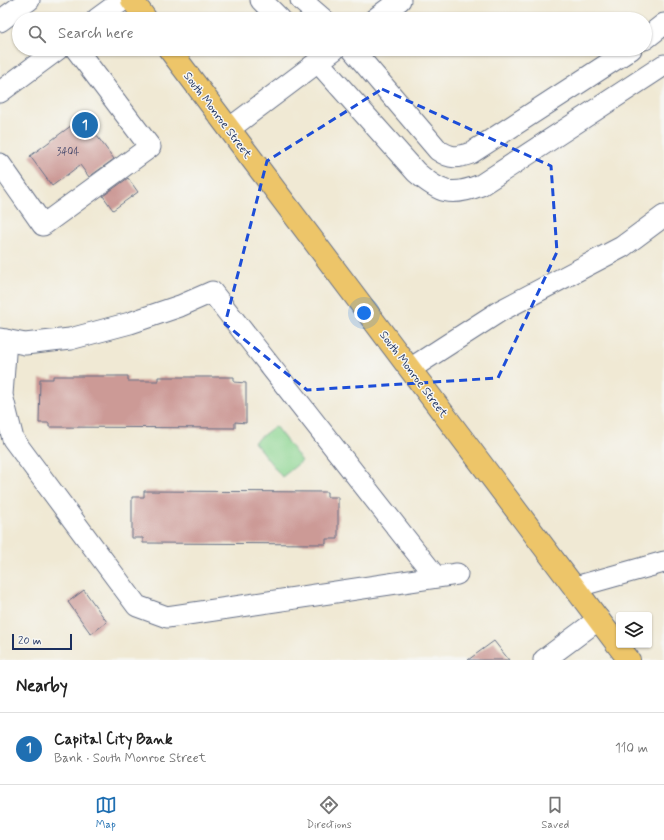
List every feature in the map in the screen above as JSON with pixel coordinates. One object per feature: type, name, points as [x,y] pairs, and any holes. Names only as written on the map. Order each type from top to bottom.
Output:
[{"type":"main road","points":[[132,0],[141,12]]},
{"type":"main road","name":"South Monroe Street","points":[[174,56],[630,660]]},
{"type":"street","points":[[12,12],[29,0]]},
{"type":"street","points":[[107,12],[123,0]]},
{"type":"street","points":[[260,0],[273,12]]},
{"type":"street","points":[[301,0],[315,12]]},
{"type":"street","points":[[384,12],[400,0]]},
{"type":"street","points":[[0,21],[12,12]]},
{"type":"street","points":[[652,33],[664,24]]},
{"type":"street","points":[[0,92],[49,56]]},
{"type":"street","points":[[0,164],[43,225],[150,147],[81,56]]},
{"type":"street","points":[[229,129],[320,56]]},
{"type":"street","points":[[322,56],[416,172],[432,186],[447,191],[462,192],[481,185],[664,65]]},
{"type":"street","points":[[358,56],[438,150],[447,156],[456,158],[471,153],[620,56]]},
{"type":"street","points":[[410,369],[500,311],[622,248],[664,216]]},
{"type":"street","points":[[435,576],[212,292],[180,306],[130,323],[70,339],[25,344],[3,340],[2,395],[13,439],[137,606],[167,617],[435,576],[457,574]]},
{"type":"street","points":[[575,587],[664,562]]},
{"type":"street","points":[[544,660],[599,619]]},
{"type":"highlighted area","points":[[382,89],[551,166],[557,252],[498,378],[307,390],[225,324],[267,161]]},
{"type":"green space","points":[[275,426],[302,461],[282,477],[254,442]]},
{"type":"building","points":[[83,117],[114,159],[89,177],[80,165],[52,186],[30,156]]},
{"type":"building","points":[[128,178],[138,192],[113,210],[103,196]]},
{"type":"building","points":[[53,376],[128,376],[128,381],[158,381],[158,377],[234,377],[234,382],[246,383],[246,423],[235,422],[235,428],[49,427],[49,423],[39,423],[40,379],[53,379]]},
{"type":"building","points":[[144,491],[327,492],[327,497],[338,497],[338,539],[326,539],[326,544],[143,543],[143,538],[132,538],[132,497],[144,497]]},
{"type":"building","points":[[84,590],[107,622],[91,634],[68,602]]},
{"type":"building","points":[[494,641],[509,660],[468,660]]},
{"type":"place","name":"Capital City Bank","points":[[85,125]]}]
